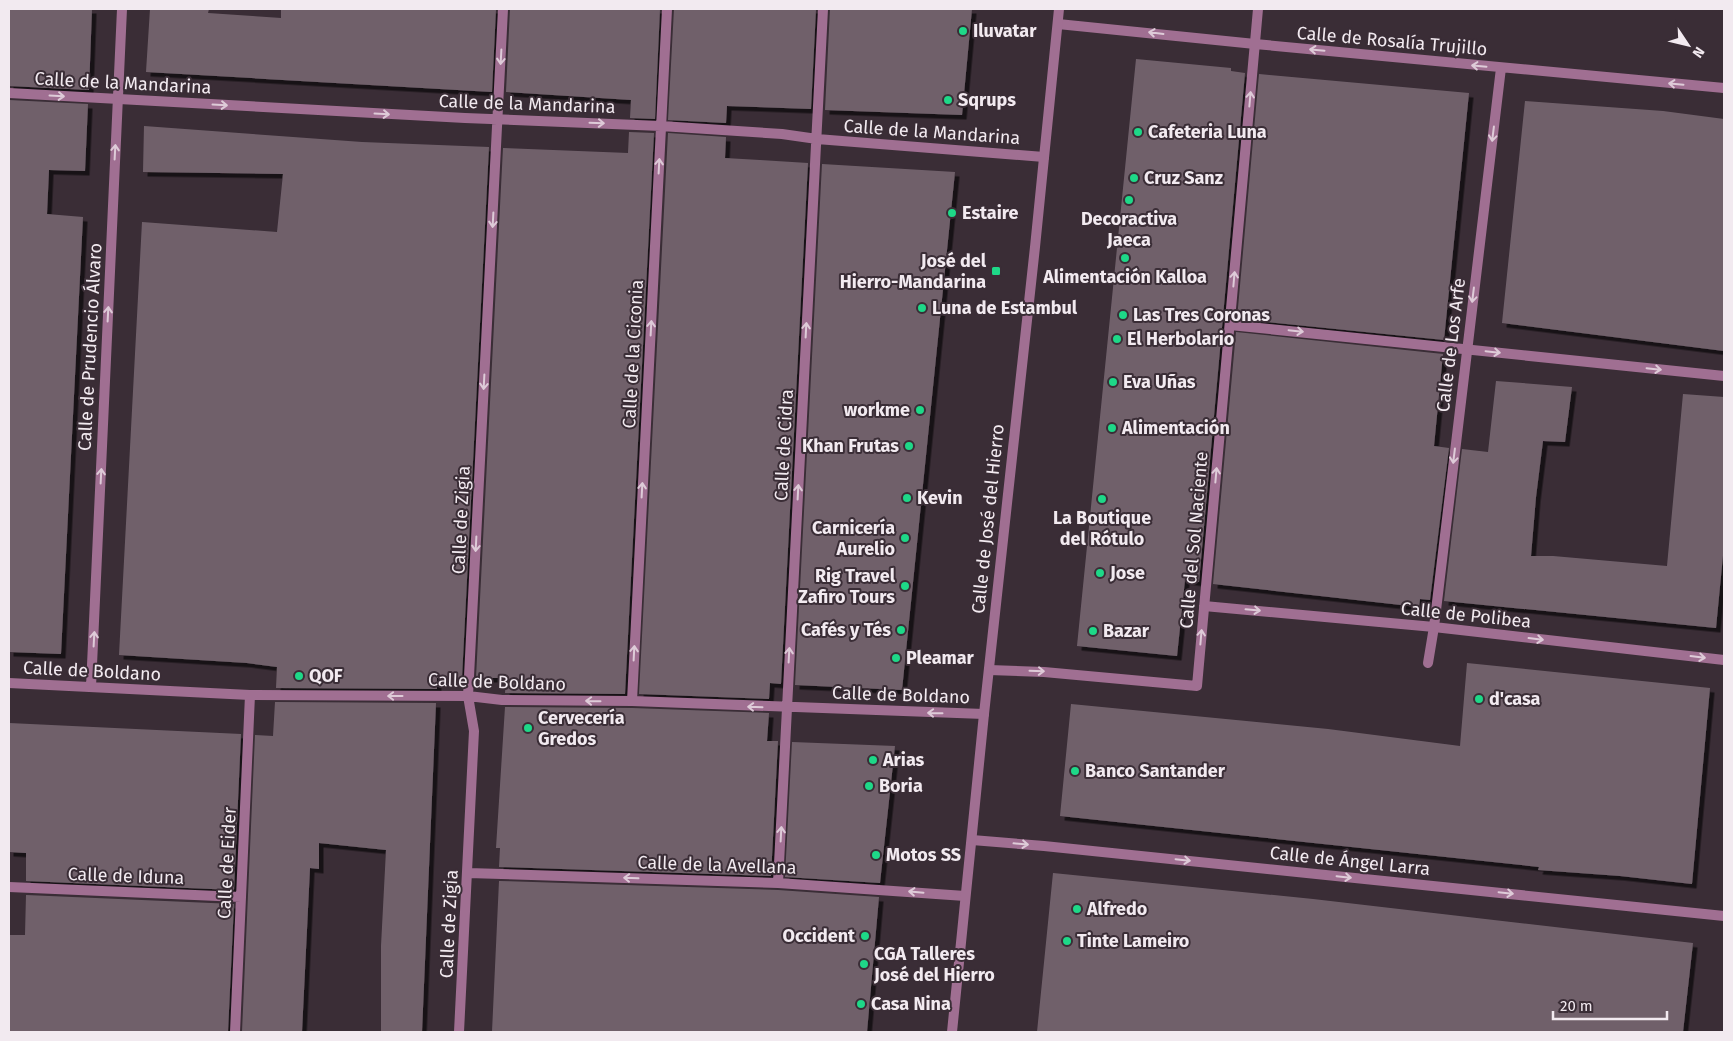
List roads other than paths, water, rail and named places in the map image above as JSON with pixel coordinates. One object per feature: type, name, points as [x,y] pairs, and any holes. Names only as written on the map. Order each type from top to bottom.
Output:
[{"type":"street","name":"Calle de Prudencio Álvaro","points":[[92,687],[122,9]]},
{"type":"street","name":"Calle de Zigia","points":[[459,1032],[474,731],[468,696],[503,9]]},
{"type":"street","name":"Calle de la Ciconia","points":[[632,701],[668,9]]},
{"type":"street","name":"Calle de Cidra","points":[[778,883],[823,9]]},
{"type":"street","name":"Calle de José del Hierro","points":[[952,1032],[1059,9]]},
{"type":"street","name":"Calle del Sol Naciente","points":[[989,670],[1044,672],[1197,686],[1258,9]]},
{"type":"street","name":"Calle de Rosalía Trujillo","points":[[1058,24],[1724,88]]},
{"type":"street","name":"Calle de Los Arfe","points":[[1428,663],[1434,627],[1501,68]]},
{"type":"street","name":"Calle de la Mandarina","points":[[9,93],[662,126],[782,134],[817,139],[1044,157]]},
{"type":"street","points":[[1230,324],[1724,376]]},
{"type":"street","name":"Calle de Polibea","points":[[1204,606],[1434,627],[1724,660]]},
{"type":"street","name":"Calle de Boldano","points":[[9,683],[250,695],[468,696],[502,700],[632,701],[984,714]]},
{"type":"street","name":"Calle de Eider","points":[[235,1032],[250,695]]},
{"type":"street","name":"Calle de Ángel Larra","points":[[972,840],[1724,916]]},
{"type":"street","name":"Calle de la Avellana","points":[[468,873],[778,883],[965,896]]},
{"type":"street","name":"Calle de Iduna","points":[[9,887],[242,896]]},
{"type":"place","name":"Iluvatar","points":[[963,31]]},
{"type":"place","name":"Sqrups","points":[[948,100]]},
{"type":"place","name":"Cafeteria Luna","points":[[1138,132]]},
{"type":"place","name":"Cruz Sanz","points":[[1134,178]]},
{"type":"place","name":"Decoractiva Jaeca","points":[[1129,200]]},
{"type":"place","name":"Estaire","points":[[952,213]]},
{"type":"place","name":"Alimentación Kalloa","points":[[1125,258]]},
{"type":"place","name":"José del Hierro-Mandarina","points":[[996,271]]},
{"type":"place","name":"Luna de Estambul","points":[[922,308]]},
{"type":"place","name":"Las Tres Coronas","points":[[1123,315]]},
{"type":"place","name":"El Herbolario","points":[[1117,339]]},
{"type":"place","name":"Eva Uñas","points":[[1113,382]]},
{"type":"place","name":"workme","points":[[920,410]]},
{"type":"place","name":"Alimentación","points":[[1112,428]]},
{"type":"place","name":"Khan Frutas","points":[[909,446]]},
{"type":"place","name":"Kevin","points":[[907,498]]},
{"type":"place","name":"La Boutique del Rótulo","points":[[1102,499]]},
{"type":"place","name":"Carnicería Aurelio","points":[[905,538]]},
{"type":"place","name":"Jose","points":[[1100,573]]},
{"type":"place","name":"Rig Travel Zafiro Tours","points":[[905,586]]},
{"type":"place","name":"Cafés y Tés","points":[[901,630]]},
{"type":"place","name":"Bazar","points":[[1093,631]]},
{"type":"place","name":"Pleamar","points":[[896,658]]},
{"type":"place","name":"QOF","points":[[299,676]]},
{"type":"place","name":"d'casa","points":[[1479,699]]},
{"type":"place","name":"Cervecería Gredos","points":[[528,728]]},
{"type":"place","name":"Arias","points":[[873,760]]},
{"type":"place","name":"Banco Santander","points":[[1075,771]]},
{"type":"place","name":"Boria","points":[[869,786]]},
{"type":"place","name":"Motos SS","points":[[876,855]]},
{"type":"place","name":"Alfredo","points":[[1077,909]]},
{"type":"place","name":"Occident","points":[[865,936]]},
{"type":"place","name":"Tinte Lameiro","points":[[1067,941]]},
{"type":"place","name":"CGA Talleres José del Hierro","points":[[864,964]]},
{"type":"place","name":"Casa Nina","points":[[861,1004]]}]
